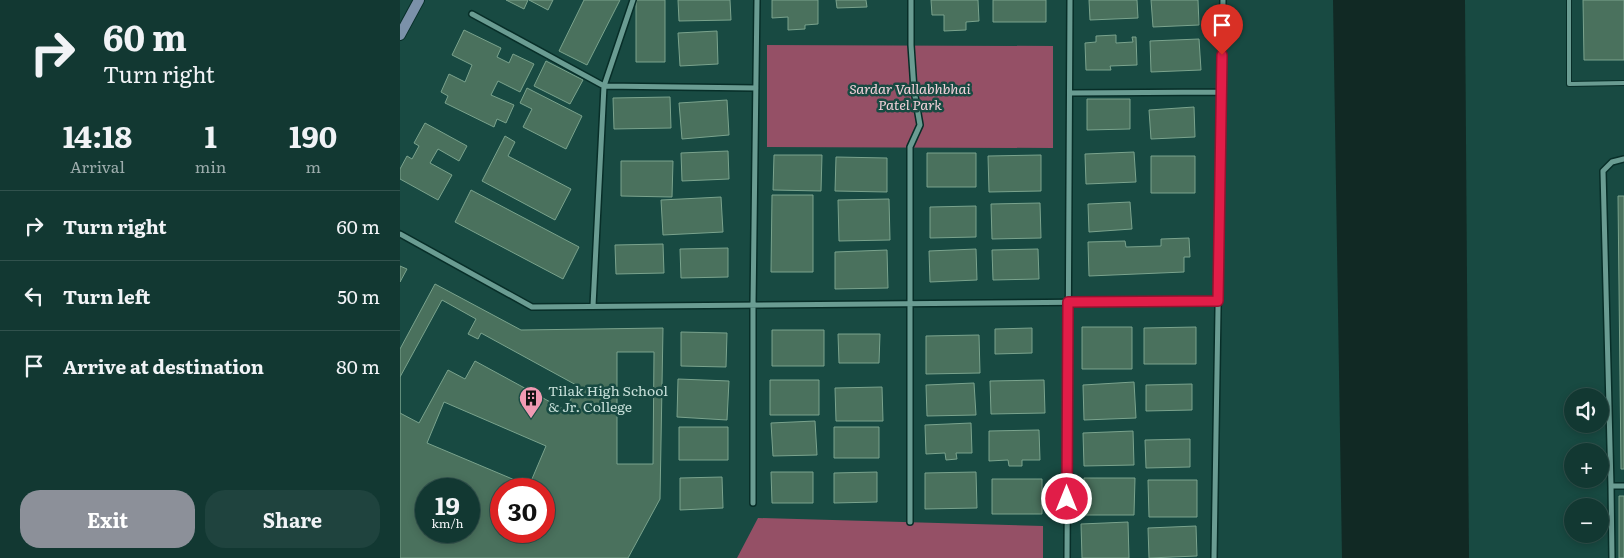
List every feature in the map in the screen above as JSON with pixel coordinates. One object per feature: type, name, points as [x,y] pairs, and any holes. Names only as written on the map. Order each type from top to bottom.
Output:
[{"type":"main road","points":[[400,35],[419,0]]},
{"type":"street","points":[[592,306],[604,86],[633,0]]},
{"type":"street","points":[[753,503],[753,305],[757,0]]},
{"type":"street","points":[[910,522],[910,147],[920,125],[914,90],[911,0]]},
{"type":"street","points":[[1067,558],[1070,0]]},
{"type":"street","points":[[1214,558],[1222,0]]},
{"type":"street","points":[[472,14],[604,86],[756,88]]},
{"type":"street","points":[[1070,93],[1221,92]]},
{"type":"street","points":[[1612,558],[1602,171],[1612,162],[1624,159]]},
{"type":"street","points":[[400,234],[532,307],[1218,301]]},
{"type":"street","points":[[1611,486],[1624,486]]},
{"type":"lane","points":[[1569,0],[1569,84],[1624,83]]},
{"type":"green space","name":"Sardar Vallabhbhai Patel Park","points":[[767,45],[1053,46],[1053,148],[767,147]]},
{"type":"green space","points":[[758,518],[1043,526],[1043,558],[737,558]]},
{"type":"water","points":[[1333,0],[1465,0],[1469,558],[1342,558]]},
{"type":"building","points":[[506,0],[528,0],[524,9]]},
{"type":"building","points":[[529,0],[553,0],[548,10]]},
{"type":"building","points":[[584,0],[620,0],[587,65],[559,51]]},
{"type":"building","points":[[636,0],[665,0],[665,62],[636,62]]},
{"type":"building","points":[[678,0],[730,0],[731,20],[679,21]]},
{"type":"building","points":[[772,0],[818,0],[818,24],[805,25],[805,29],[788,30],[788,17],[772,18]]},
{"type":"building","points":[[836,0],[866,0],[867,7],[837,8]]},
{"type":"building","points":[[931,0],[978,0],[979,21],[966,22],[966,30],[944,31],[944,15],[932,15]]},
{"type":"building","points":[[993,0],[1046,0],[1046,22],[993,22]]},
{"type":"building","points":[[1089,0],[1137,0],[1138,18],[1090,20]]},
{"type":"building","points":[[1151,0],[1198,0],[1199,25],[1153,27]]},
{"type":"building","points":[[1583,0],[1624,0],[1624,60],[1584,60]]},
{"type":"building","points":[[464,30],[501,48],[497,57],[509,63],[513,54],[534,64],[520,92],[498,81],[491,95],[514,105],[506,123],[497,119],[494,127],[445,103],[448,96],[441,92],[449,74],[465,82],[472,65],[452,55]]},
{"type":"building","points":[[717,31],[718,64],[680,66],[678,33]]},
{"type":"building","points":[[1116,35],[1116,43],[1133,42],[1132,37],[1136,37],[1137,65],[1110,66],[1111,70],[1086,70],[1085,43],[1096,42],[1096,36]]},
{"type":"building","points":[[1199,39],[1201,70],[1151,72],[1150,41]]},
{"type":"building","points":[[546,61],[583,80],[570,104],[534,86]]},
{"type":"building","points":[[527,88],[582,116],[566,149],[523,127],[532,109],[520,103]]},
{"type":"building","points":[[670,97],[671,128],[614,129],[613,98]]},
{"type":"building","points":[[1087,99],[1130,99],[1130,129],[1087,130]]},
{"type":"building","points":[[727,100],[729,135],[682,139],[679,103]]},
{"type":"building","points":[[1194,107],[1195,137],[1151,139],[1149,110]]},
{"type":"building","points":[[425,123],[467,146],[459,161],[438,149],[430,163],[452,175],[438,200],[400,179],[400,169],[407,156],[412,159],[419,146],[414,143]]},
{"type":"building","points":[[505,136],[515,142],[508,156],[571,189],[555,220],[482,181]]},
{"type":"building","points":[[728,151],[729,179],[682,181],[681,153]]},
{"type":"building","points":[[1134,152],[1136,182],[1086,184],[1085,154]]},
{"type":"building","points":[[927,153],[976,153],[976,187],[927,187]]},
{"type":"building","points":[[774,155],[822,155],[821,191],[773,190]]},
{"type":"building","points":[[1041,155],[1041,191],[989,192],[988,156]]},
{"type":"building","points":[[1151,156],[1195,156],[1195,193],[1151,193]]},
{"type":"building","points":[[836,157],[887,158],[887,192],[835,191]]},
{"type":"building","points":[[621,161],[673,161],[672,197],[621,196]]},
{"type":"building","points":[[471,190],[579,247],[563,279],[455,222]]},
{"type":"building","points":[[772,195],[813,195],[813,272],[771,272]]},
{"type":"building","points":[[1618,196],[1624,196],[1624,469],[1621,469]]},
{"type":"building","points":[[721,197],[723,232],[663,235],[661,200]]},
{"type":"building","points":[[889,199],[890,240],[839,241],[838,200]]},
{"type":"building","points":[[1130,202],[1132,229],[1089,232],[1088,204]]},
{"type":"building","points":[[1040,203],[1041,238],[992,239],[991,204]]},
{"type":"building","points":[[976,206],[976,237],[930,238],[930,207]]},
{"type":"building","points":[[1189,238],[1190,257],[1184,257],[1184,272],[1089,276],[1088,242],[1125,241],[1126,247],[1161,246],[1161,239]]},
{"type":"building","points":[[663,244],[664,273],[616,274],[615,245]]},
{"type":"building","points":[[728,248],[728,277],[681,278],[680,249]]},
{"type":"building","points":[[976,249],[977,280],[930,282],[929,251]]},
{"type":"building","points":[[1038,249],[1039,279],[993,280],[992,250]]},
{"type":"building","points":[[887,250],[888,288],[835,289],[835,252]]},
{"type":"building","points":[[400,266],[407,269],[400,282]]},
{"type":"building","name":"Tilak High School & Jr. College","points":[[435,284],[521,330],[663,328],[660,499],[628,558],[400,558],[400,349]]},
{"type":"building","points":[[442,300],[476,319],[468,334],[478,339],[481,333],[578,386],[565,410],[475,361],[465,379],[448,370],[419,423],[400,413],[400,377]]},
{"type":"building","points":[[1082,327],[1132,327],[1132,369],[1082,369]]},
{"type":"building","points":[[1196,327],[1196,364],[1144,364],[1144,328]]},
{"type":"building","points":[[1032,328],[1032,353],[995,354],[995,329]]},
{"type":"building","points":[[772,330],[824,330],[824,366],[772,366]]},
{"type":"building","points":[[681,332],[727,333],[726,367],[681,366]]},
{"type":"building","points":[[838,334],[880,334],[879,363],[839,363]]},
{"type":"building","points":[[979,335],[980,373],[926,374],[926,336]]},
{"type":"building","points":[[617,352],[654,352],[653,464],[617,464]]},
{"type":"building","points":[[678,379],[729,381],[727,420],[677,417]]},
{"type":"building","points":[[770,380],[819,380],[819,415],[770,415]]},
{"type":"building","points":[[1044,380],[1045,413],[991,414],[990,381]]},
{"type":"building","points":[[1134,382],[1136,418],[1084,420],[1083,385]]},
{"type":"building","points":[[974,383],[976,415],[927,416],[926,385]]},
{"type":"building","points":[[1192,384],[1192,410],[1146,411],[1146,385]]},
{"type":"building","points":[[882,387],[883,421],[836,421],[835,388]]},
{"type":"building","points":[[444,402],[546,446],[532,478],[510,478],[427,443]]},
{"type":"building","points":[[815,421],[817,455],[773,456],[771,423]]},
{"type":"building","points":[[971,423],[972,453],[956,453],[957,459],[946,460],[945,453],[926,454],[925,425]]},
{"type":"building","points":[[679,427],[728,427],[728,460],[679,460]]},
{"type":"building","points":[[834,427],[879,427],[879,458],[834,458]]},
{"type":"building","points":[[1039,430],[1040,460],[1022,460],[1022,466],[1009,466],[1008,460],[989,461],[989,431]]},
{"type":"building","points":[[1133,431],[1134,465],[1084,466],[1083,433]]},
{"type":"building","points":[[1190,439],[1190,467],[1146,468],[1145,440]]},
{"type":"building","points":[[771,472],[813,472],[813,503],[772,503]]},
{"type":"building","points":[[877,472],[877,502],[834,503],[834,473]]},
{"type":"building","points":[[976,472],[977,508],[925,509],[925,473]]},
{"type":"building","points":[[722,477],[723,508],[680,510],[680,478]]},
{"type":"building","points":[[1084,478],[1135,478],[1134,515],[1084,515]]},
{"type":"building","points":[[992,479],[1042,479],[1042,514],[992,514]]},
{"type":"building","points":[[1148,480],[1197,480],[1197,517],[1149,517]]},
{"type":"building","points":[[1619,496],[1624,496],[1624,558],[1619,558]]},
{"type":"building","points":[[1128,522],[1129,558],[1082,558],[1081,524]]},
{"type":"building","points":[[1196,526],[1197,556],[1149,558],[1148,528]]},
{"type":"place","name":"Tilak High School & Jr. College","points":[[531,419]]},
{"type":"route","points":[[1067,499],[1068,302],[1218,301],[1222,55]]}]
